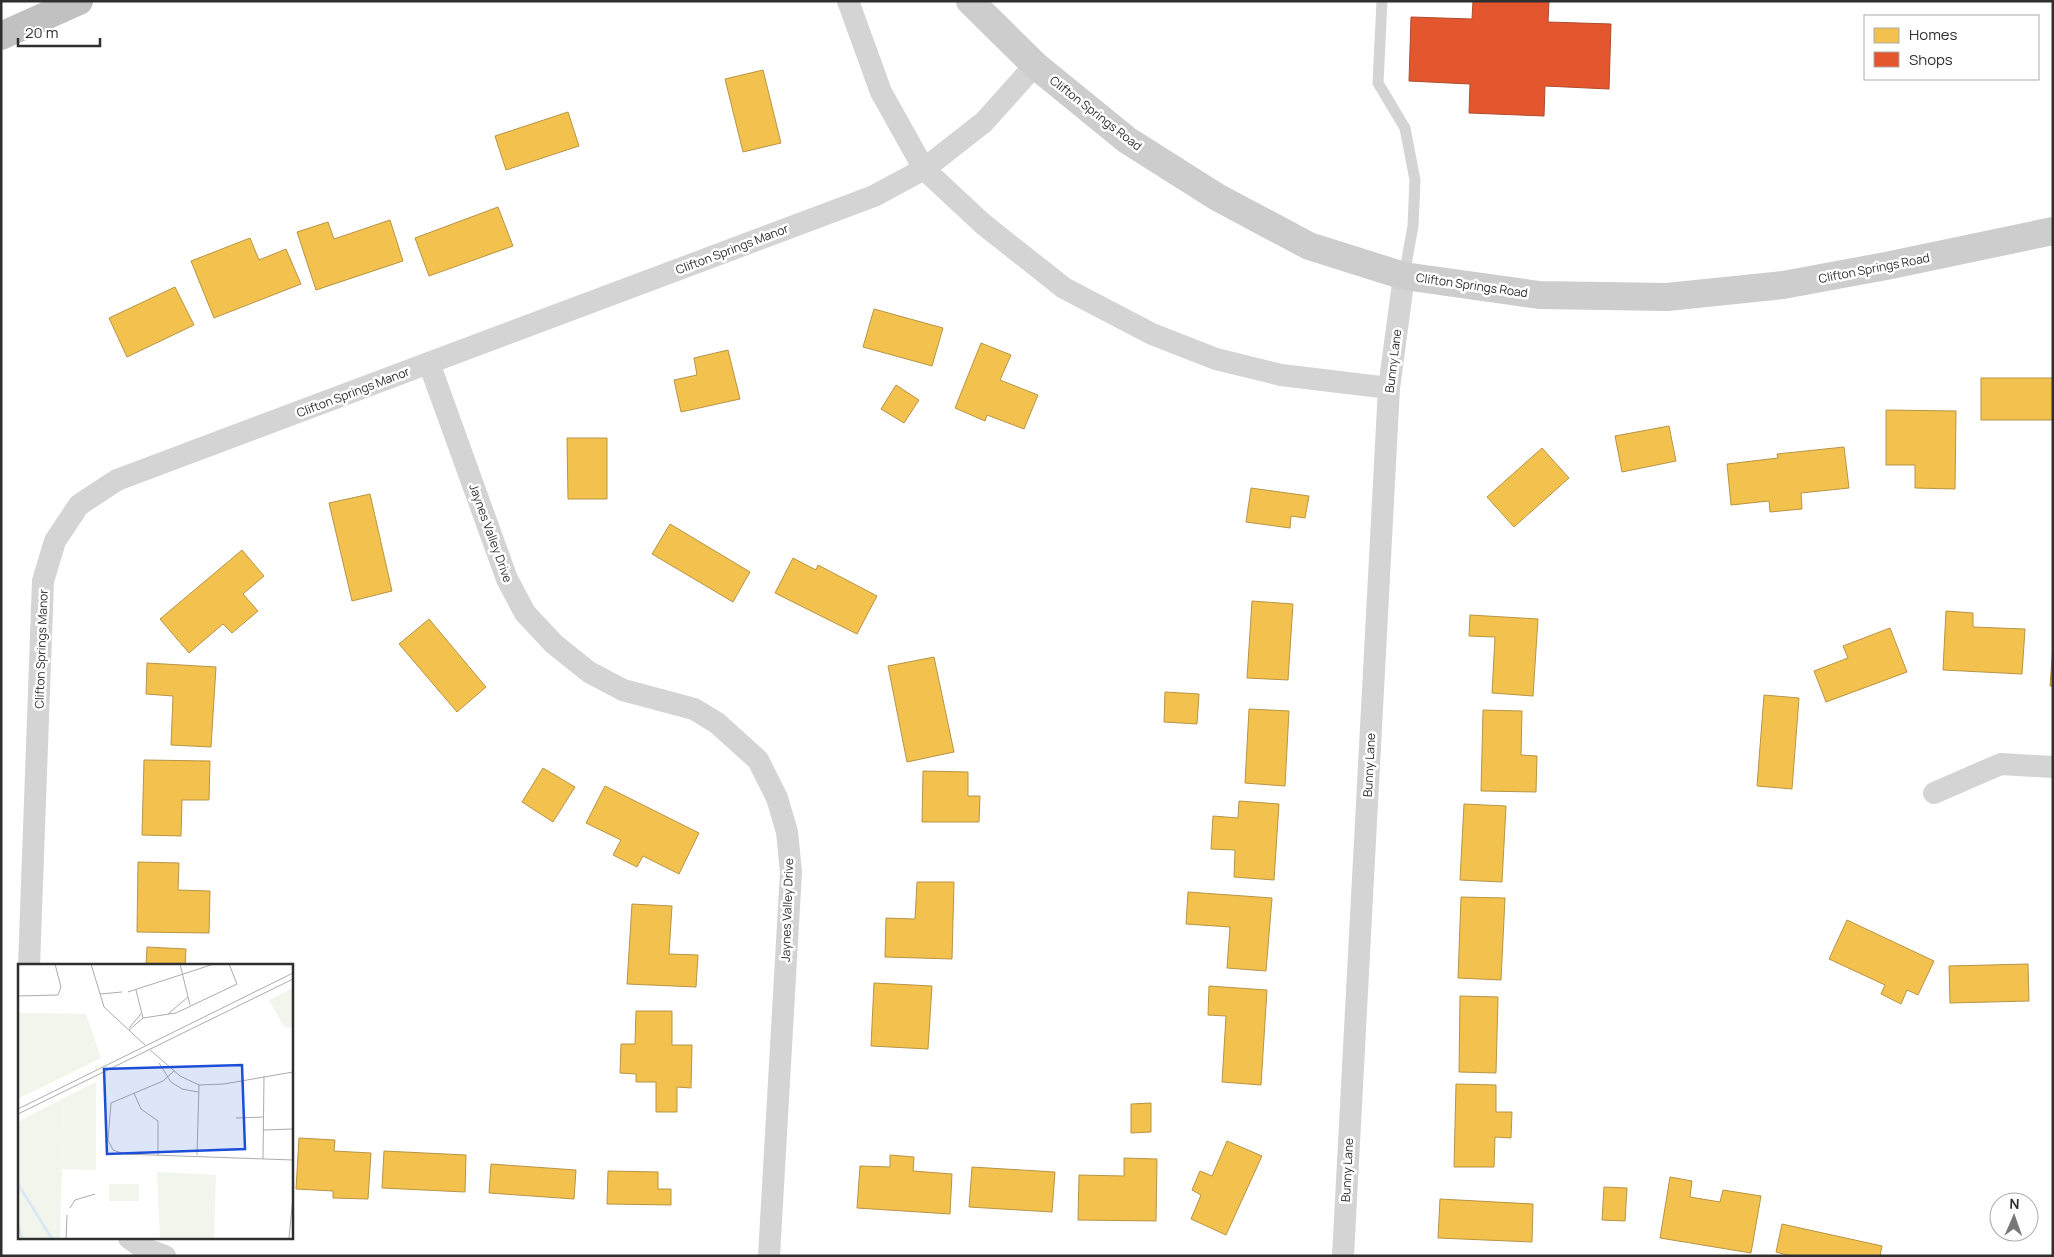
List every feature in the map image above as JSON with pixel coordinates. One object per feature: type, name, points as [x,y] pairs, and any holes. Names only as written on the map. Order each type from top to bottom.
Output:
[{"type":"highway","points":[[1,36],[79,1]]},
{"type":"street","points":[[848,1],[881,92],[924,169],[983,224],[1064,288],[1152,334],[1216,359],[1281,375],[1389,388]]},
{"type":"street","name":"Clifton Springs Road","points":[[970,1],[1035,65],[1127,140],[1217,197],[1309,246],[1404,276],[1539,295],[1667,297],[1783,286],[2053,231]]},
{"type":"street","name":"Clifton Springs Manor","points":[[28,964],[43,581],[55,541],[80,505],[117,480],[874,196],[924,169],[984,122],[1035,65]]},
{"type":"street","name":"Bunny Lane","points":[[1343,1256],[1389,388],[1404,276]]},
{"type":"street","name":"Jaynes Valley Drive","points":[[429,363],[507,579],[525,613],[554,644],[589,672],[623,690],[694,709],[717,723],[758,760],[777,798],[787,832],[791,872],[768,1256]]},
{"type":"street","points":[[1934,794],[2001,764],[2053,767]]},
{"type":"street","points":[[132,1240],[143,1248],[165,1256]]},
{"type":"lane","points":[[1382,1],[1378,83],[1405,128],[1414,180],[1413,226],[1404,276]]},
{"type":"building: Homes","points":[[763,70],[781,143],[743,152],[725,79]]},
{"type":"building: Homes","points":[[568,112],[579,146],[506,170],[495,136]]},
{"type":"building: Homes","points":[[498,207],[513,246],[429,276],[415,238]]},
{"type":"building: Homes","points":[[390,220],[403,261],[316,290],[297,232],[328,222],[334,239]]},
{"type":"building: Homes","points":[[250,238],[259,260],[286,249],[301,284],[214,318],[191,261]]},
{"type":"building: Homes","points":[[175,287],[194,325],[127,357],[109,318]]},
{"type":"building: Homes","points":[[874,309],[943,328],[932,366],[863,347]]},
{"type":"building: Homes","points":[[981,343],[1011,355],[1000,380],[1038,395],[1024,429],[987,415],[985,421],[955,408]]},
{"type":"building: Homes","points":[[728,350],[740,399],[681,412],[674,380],[697,375],[694,358]]},
{"type":"building: Homes","points":[[1981,378],[2053,378],[2053,420],[1981,420]]},
{"type":"building: Homes","points":[[896,385],[919,400],[904,423],[881,409]]},
{"type":"building: Homes","points":[[1886,410],[1956,411],[1955,489],[1915,488],[1915,465],[1886,465]]},
{"type":"building: Homes","points":[[1669,426],[1676,461],[1622,472],[1615,436]]},
{"type":"building: Homes","points":[[567,438],[607,438],[607,499],[568,499]]},
{"type":"building: Homes","points":[[1844,447],[1849,488],[1801,493],[1802,509],[1770,512],[1769,501],[1731,505],[1727,464],[1778,458],[1777,454]]},
{"type":"building: Homes","points":[[1542,448],[1569,478],[1514,527],[1487,497]]},
{"type":"building: Homes","points":[[1251,488],[1309,496],[1305,518],[1291,516],[1290,528],[1246,522]]},
{"type":"building: Homes","points":[[370,494],[392,591],[352,601],[329,503]]},
{"type":"building: Homes","points":[[670,524],[750,572],[733,602],[652,554]]},
{"type":"building: Homes","points":[[242,550],[264,576],[243,594],[258,611],[232,633],[223,624],[189,653],[160,619]]},
{"type":"building: Homes","points":[[793,558],[816,570],[818,565],[877,596],[857,634],[775,593]]},
{"type":"building: Homes","points":[[1252,601],[1293,604],[1288,680],[1247,678]]},
{"type":"building: Homes","points":[[1946,611],[1973,613],[1973,627],[2025,629],[2022,674],[1943,670]]},
{"type":"building: Homes","points":[[1470,615],[1538,619],[1533,696],[1492,693],[1495,637],[1469,636]]},
{"type":"building: Homes","points":[[429,619],[486,687],[457,712],[399,644]]},
{"type":"building: Homes","points":[[1890,628],[1907,672],[1826,702],[1814,671],[1848,658],[1843,646]]},
{"type":"building: Homes","points":[[2053,646],[2053,686],[2050,686]]},
{"type":"building: Homes","points":[[934,657],[954,752],[907,762],[888,666]]},
{"type":"building: Homes","points":[[147,663],[216,667],[211,747],[171,745],[173,696],[146,694]]},
{"type":"building: Homes","points":[[1165,692],[1199,694],[1197,724],[1164,722]]},
{"type":"building: Homes","points":[[1764,695],[1799,698],[1792,789],[1757,786]]},
{"type":"building: Homes","points":[[1249,709],[1289,711],[1285,786],[1245,783]]},
{"type":"building: Homes","points":[[1483,710],[1522,711],[1521,755],[1537,756],[1536,792],[1481,791]]},
{"type":"building: Homes","points":[[144,760],[210,761],[209,800],[182,800],[181,836],[142,835]]},
{"type":"building: Homes","points":[[543,768],[575,787],[553,822],[522,802]]},
{"type":"building: Homes","points":[[923,771],[968,772],[968,796],[980,796],[979,822],[922,822]]},
{"type":"building: Homes","points":[[605,786],[699,833],[679,874],[643,856],[637,867],[613,855],[621,840],[586,823]]},
{"type":"building: Homes","points":[[1239,801],[1279,804],[1274,880],[1234,877],[1235,850],[1211,849],[1213,816],[1238,818]]},
{"type":"building: Homes","points":[[1464,804],[1506,806],[1502,882],[1460,880]]},
{"type":"building: Homes","points":[[138,862],[179,863],[178,890],[210,891],[209,933],[137,932]]},
{"type":"building: Homes","points":[[917,882],[954,882],[952,959],[885,957],[886,918],[915,919]]},
{"type":"building: Homes","points":[[1188,892],[1272,898],[1266,971],[1227,968],[1230,927],[1186,924]]},
{"type":"building: Homes","points":[[1461,897],[1505,898],[1501,980],[1458,978]]},
{"type":"building: Homes","points":[[632,904],[672,906],[669,954],[698,955],[696,987],[627,984]]},
{"type":"building: Homes","points":[[1847,920],[1934,961],[1918,995],[1907,990],[1901,1004],[1881,994],[1885,985],[1829,959]]},
{"type":"building: Homes","points":[[147,947],[186,949],[185,964],[146,964]]},
{"type":"building: Homes","points":[[2028,964],[2029,1001],[1950,1003],[1949,966]]},
{"type":"building: Homes","points":[[874,983],[932,986],[928,1049],[871,1046]]},
{"type":"building: Homes","points":[[1209,986],[1267,990],[1261,1085],[1222,1082],[1226,1016],[1208,1015]]},
{"type":"building: Homes","points":[[1460,996],[1498,997],[1496,1073],[1459,1072]]},
{"type":"building: Homes","points":[[636,1011],[672,1011],[672,1045],[692,1045],[691,1088],[677,1087],[677,1112],[656,1112],[656,1082],[636,1082],[636,1074],[620,1073],[621,1044],[635,1044]]},
{"type":"building: Homes","points":[[1456,1084],[1496,1085],[1496,1112],[1512,1112],[1511,1138],[1495,1137],[1494,1167],[1454,1167]]},
{"type":"building: Homes","points":[[1151,1103],[1151,1132],[1131,1133],[1131,1104]]},
{"type":"building: Homes","points":[[299,1138],[335,1140],[334,1151],[371,1153],[368,1199],[333,1198],[333,1191],[296,1189]]},
{"type":"building: Homes","points":[[1227,1141],[1262,1156],[1226,1235],[1191,1219],[1201,1195],[1192,1190],[1200,1171],[1212,1176]]},
{"type":"building: Homes","points":[[384,1151],[466,1155],[465,1192],[382,1188]]},
{"type":"building: Homes","points":[[890,1155],[914,1157],[913,1171],[952,1174],[950,1214],[857,1208],[860,1166],[890,1167]]},
{"type":"building: Homes","points":[[1124,1158],[1157,1159],[1156,1221],[1078,1220],[1079,1175],[1124,1176]]},
{"type":"building: Homes","points":[[491,1164],[576,1170],[574,1199],[489,1193]]},
{"type":"building: Homes","points":[[972,1167],[1055,1172],[1052,1212],[969,1207]]},
{"type":"building: Homes","points":[[608,1171],[658,1172],[658,1189],[671,1189],[671,1205],[607,1204]]},
{"type":"building: Homes","points":[[1670,1177],[1692,1181],[1690,1197],[1720,1202],[1723,1190],[1761,1196],[1751,1253],[1660,1238]]},
{"type":"building: Homes","points":[[1604,1187],[1627,1188],[1625,1221],[1602,1220]]},
{"type":"building: Homes","points":[[1440,1199],[1533,1204],[1532,1242],[1438,1238]]},
{"type":"building: Homes","points":[[1782,1224],[1882,1246],[1880,1256],[1791,1256],[1776,1252]]},
{"type":"building: Shops","points":[[1473,1],[1549,1],[1548,22],[1611,24],[1609,89],[1545,86],[1544,116],[1469,113],[1470,84],[1409,81],[1411,17],[1472,19]]}]
